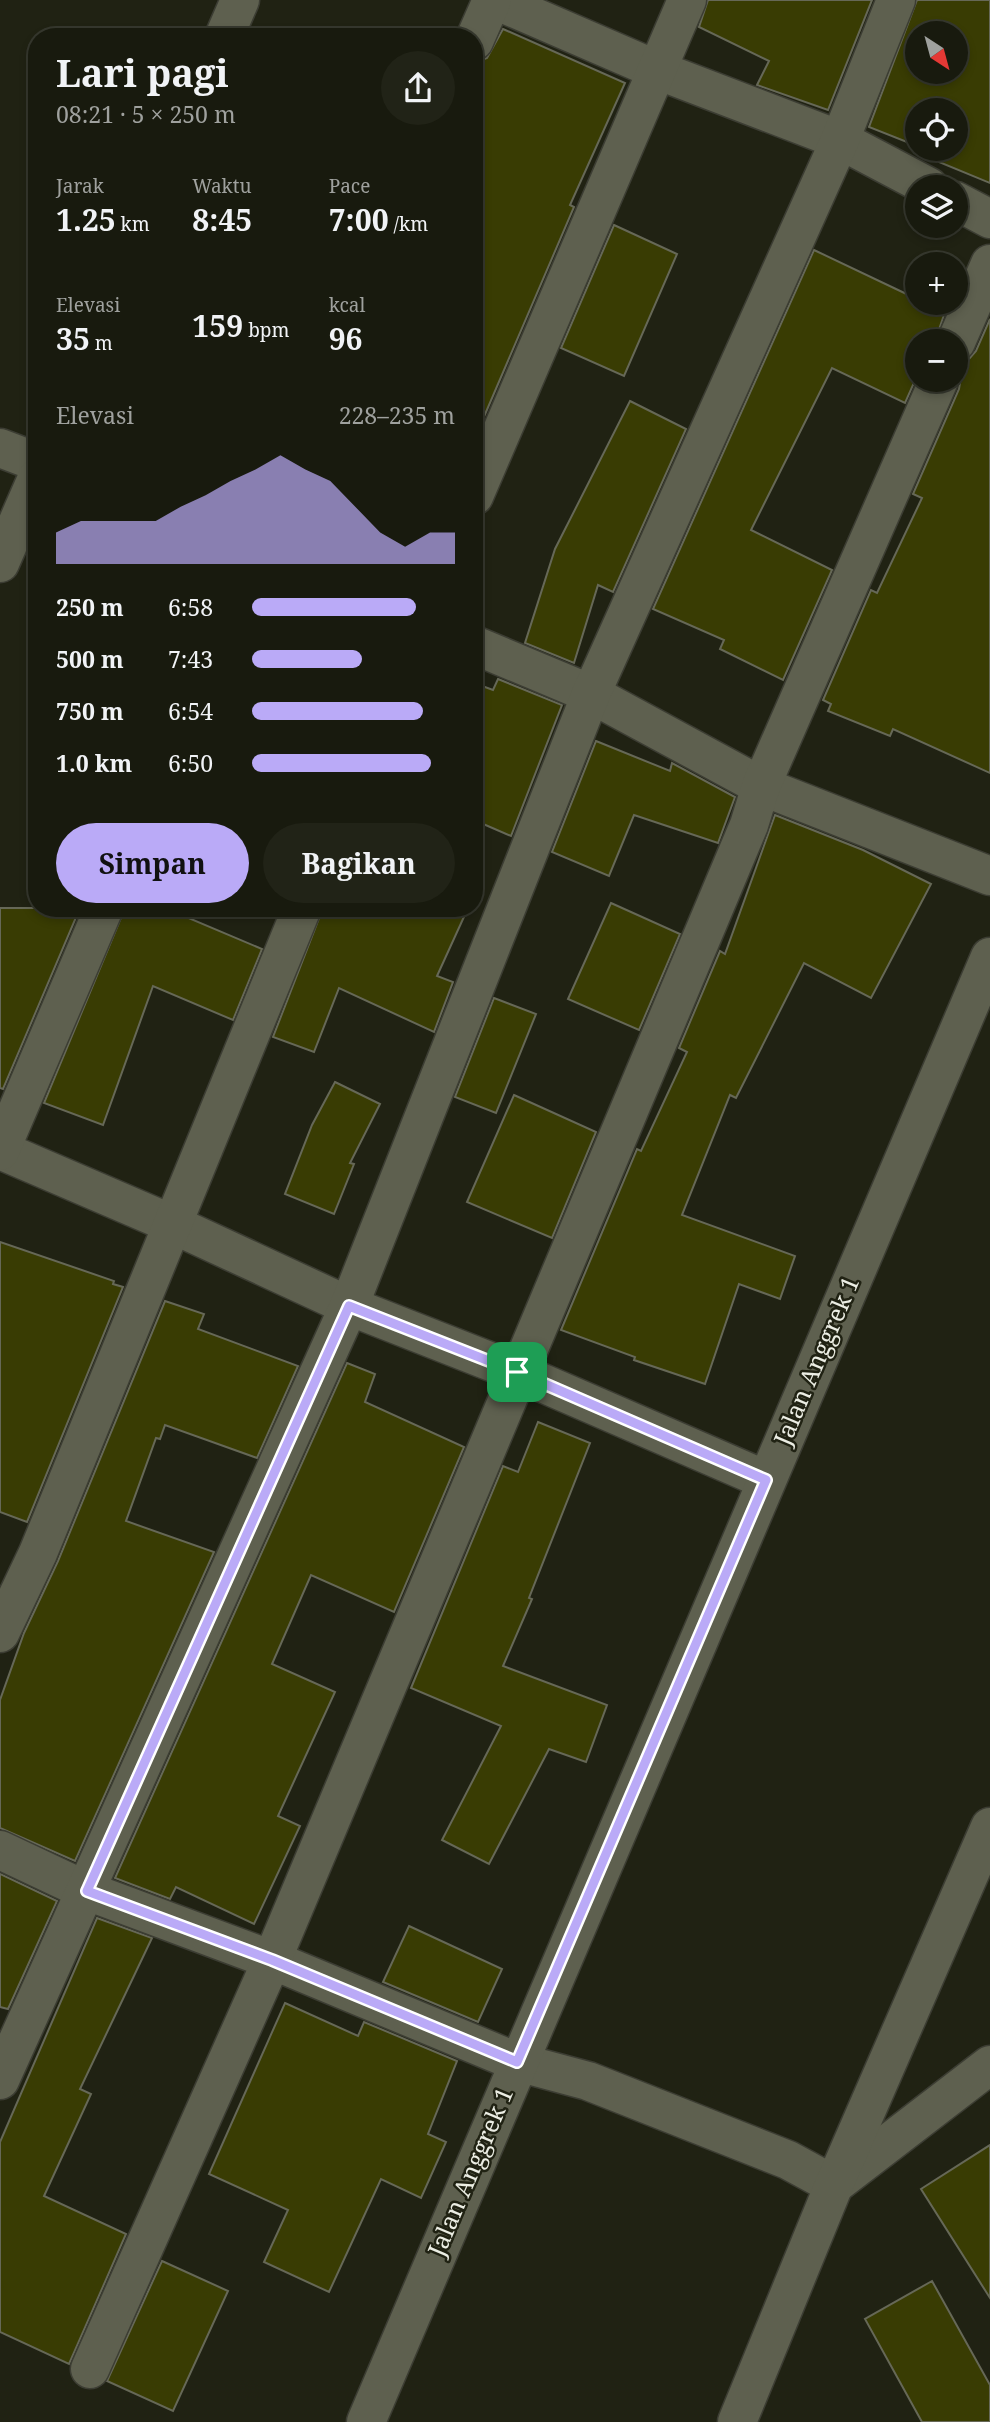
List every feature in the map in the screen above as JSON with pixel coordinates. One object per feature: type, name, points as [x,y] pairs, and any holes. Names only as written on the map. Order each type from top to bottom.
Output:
[{"type":"street","points":[[228,28],[240,0]]},
{"type":"street","points":[[480,28],[494,0],[657,70],[840,140],[906,175]]},
{"type":"street","points":[[483,475],[687,0]]},
{"type":"street","points":[[0,2080],[349,1306],[591,694],[840,140],[897,0]]},
{"type":"street","points":[[968,207],[990,219]]},
{"type":"street","points":[[962,329],[990,264]]},
{"type":"street","points":[[90,2369],[272,1960],[749,825],[761,786],[934,392]]},
{"type":"street","points":[[0,448],[28,459]]},
{"type":"street","points":[[0,563],[28,499]]},
{"type":"street","points":[[483,649],[591,694],[761,786],[990,876]]},
{"type":"street","points":[[100,917],[0,1151],[172,1224],[349,1306],[517,1372],[766,1480]]},
{"type":"street","points":[[0,1633],[37,1553],[298,917]]},
{"type":"street","name":"Jalan Anggrek 1","points":[[366,2422],[517,2062],[990,957]]},
{"type":"street","points":[[737,2422],[834,2185],[990,1827]]},
{"type":"street","points":[[0,1850],[87,1891],[272,1960],[517,2062],[588,2081],[788,2160],[834,2185]]},
{"type":"street","points":[[834,2185],[990,2065]]},
{"type":"building","points":[[708,0],[872,0],[828,110],[757,85],[769,61],[699,27]]},
{"type":"building","points":[[917,0],[990,0],[990,183],[939,162],[968,161],[968,98],[905,98],[905,141],[869,127],[905,32],[905,84],[968,84],[968,21],[909,21]]},
{"type":"building","points":[[503,29],[625,83],[570,205],[574,207],[483,419],[483,60],[487,58]]},
{"type":"building","points":[[614,225],[677,254],[624,376],[561,348]]},
{"type":"building","points":[[814,250],[905,293],[905,315],[944,315],[939,329],[905,329],[905,392],[910,392],[905,403],[832,368],[751,530],[832,570],[783,680],[720,649],[724,640],[653,609]]},
{"type":"building","points":[[990,319],[990,773],[893,729],[890,736],[828,711],[831,704],[823,700],[871,590],[877,593],[922,498],[913,494],[958,392],[968,392],[968,360],[976,351]]},
{"type":"building","points":[[630,401],[686,429],[613,592],[598,585],[574,663],[525,643],[555,549]]},
{"type":"building","points":[[498,679],[562,705],[511,836],[483,824],[483,686],[493,690]]},
{"type":"building","points":[[596,741],[670,771],[672,763],[735,797],[718,843],[634,815],[609,876],[552,852]]},
{"type":"building","points":[[775,815],[863,850],[931,884],[871,998],[804,963],[736,1098],[730,1095],[682,1215],[795,1256],[780,1299],[739,1284],[705,1384],[634,1360],[635,1357],[561,1330],[637,1149],[641,1151],[687,1052],[679,1048],[720,951],[725,954]]},
{"type":"building","points":[[611,903],[680,934],[639,1030],[568,999]]},
{"type":"building","points":[[0,908],[28,908],[28,917],[76,917],[3,1089],[0,1088]]},
{"type":"building","points":[[121,917],[186,917],[262,949],[233,1020],[153,986],[103,1125],[44,1103]]},
{"type":"building","points":[[320,917],[464,917],[437,976],[453,982],[434,1032],[339,988],[314,1052],[273,1037]]},
{"type":"building","points":[[494,998],[536,1014],[496,1113],[455,1097]]},
{"type":"building","points":[[335,1082],[380,1104],[350,1163],[354,1164],[334,1214],[285,1194],[312,1125]]},
{"type":"building","points":[[514,1095],[596,1132],[552,1238],[467,1202]]},
{"type":"building","points":[[0,1242],[114,1281],[113,1284],[123,1287],[27,1522],[0,1512]]},
{"type":"building","points":[[165,1301],[204,1314],[198,1329],[298,1366],[257,1458],[165,1425],[160,1439],[156,1438],[126,1521],[214,1552],[75,1861],[0,1828],[0,1700],[24,1633],[58,1561]]},
{"type":"building","points":[[347,1363],[375,1374],[365,1402],[464,1447],[394,1612],[311,1575],[272,1664],[335,1692],[278,1816],[300,1826],[254,1924],[176,1887],[170,1899],[115,1878]]},
{"type":"building","points":[[538,1422],[590,1443],[529,1598],[532,1599],[503,1666],[607,1705],[586,1762],[549,1749],[489,1864],[442,1840],[501,1726],[411,1688],[503,1466],[518,1472]]},
{"type":"building","points":[[0,1874],[57,1901],[8,2009],[0,2007]]},
{"type":"building","points":[[97,1918],[152,1938],[80,2089],[91,2094],[44,2196],[126,2234],[69,2364],[0,2332],[0,2142]]},
{"type":"building","points":[[409,1926],[502,1969],[478,2022],[383,1982]]},
{"type":"building","points":[[285,2003],[358,2036],[364,2022],[457,2061],[428,2134],[446,2142],[421,2198],[381,2179],[329,2292],[264,2262],[288,2210],[209,2174]]},
{"type":"building","points":[[990,2145],[990,2298],[921,2189]]},
{"type":"building","points":[[162,2261],[228,2291],[173,2411],[107,2381]]},
{"type":"building","points":[[932,2281],[990,2385],[990,2422],[922,2422],[865,2319]]},
{"type":"route","points":[[349,1306],[517,1372],[766,1480],[517,2062],[272,1960],[87,1891],[349,1306]]}]
